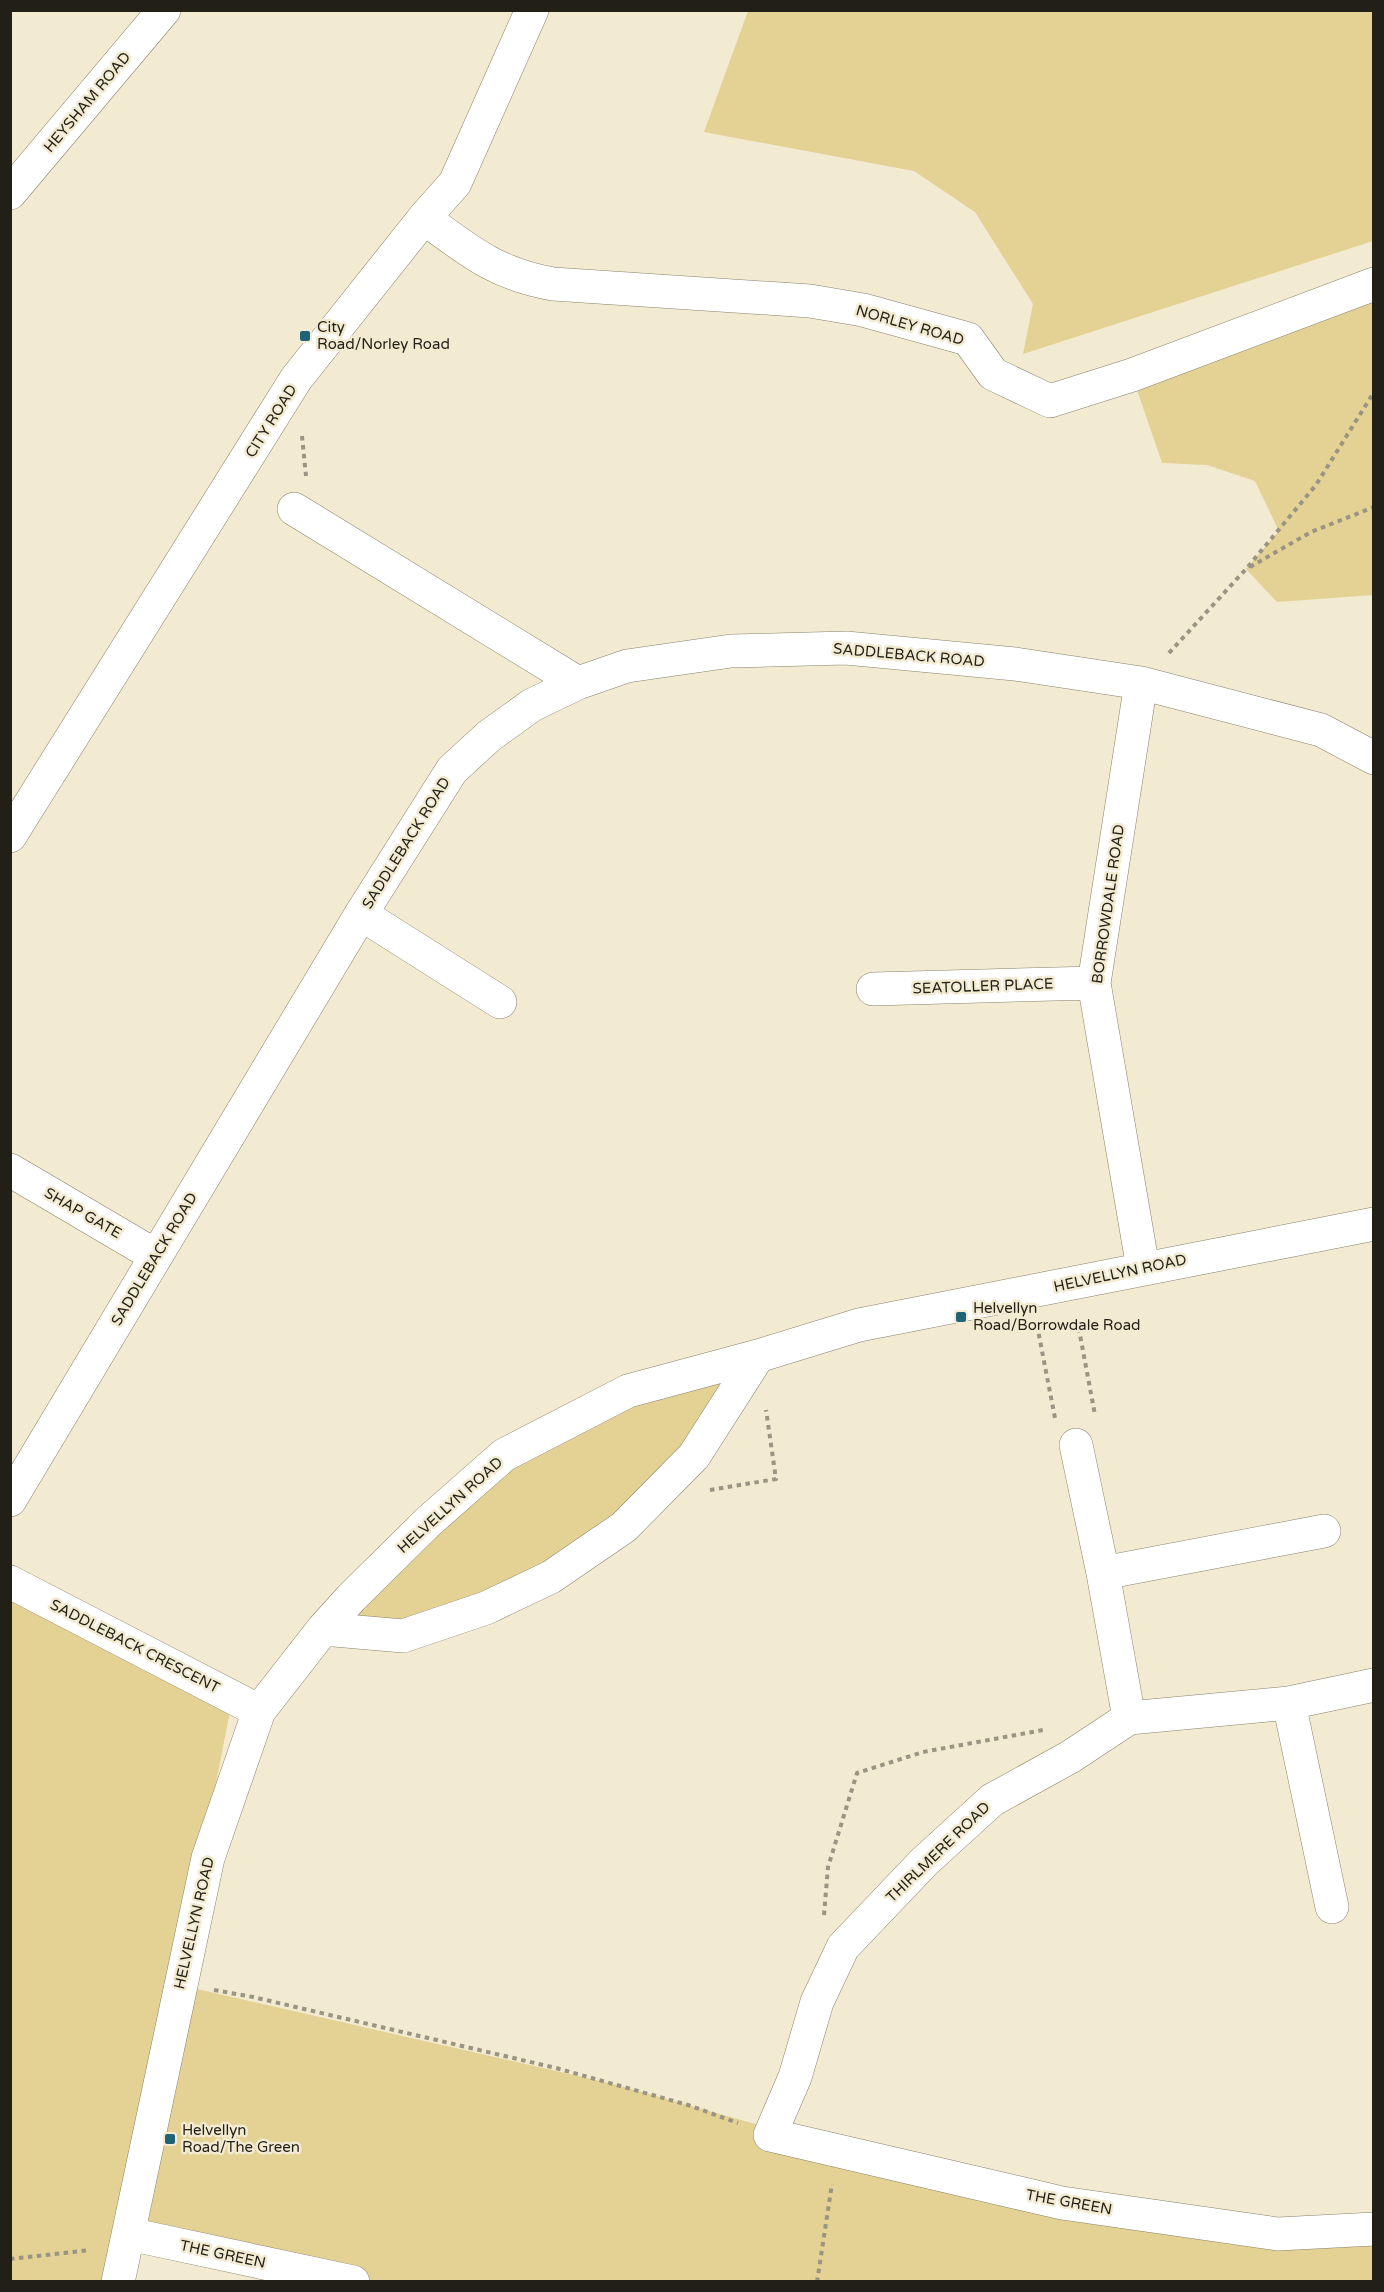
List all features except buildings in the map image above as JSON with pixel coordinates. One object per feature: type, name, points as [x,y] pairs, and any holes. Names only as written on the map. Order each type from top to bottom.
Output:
[{"type":"street","name":"HEYSHAM ROAD","points":[[10,193],[164,10]]},
{"type":"street","name":"CITY ROAD","points":[[10,836],[296,380],[424,218],[455,183],[532,10]]},
{"type":"street","name":"NORLEY ROAD","points":[[424,218],[484,261],[508,273],[530,280],[553,284],[810,301],[863,310],[968,339],[993,374],[1050,401],[1132,375],[1374,284]]},
{"type":"street","points":[[302,514],[579,683]]},
{"type":"street","name":"SADDLEBACK ROAD","points":[[10,1500],[361,914],[452,770],[489,736],[532,705],[579,683],[627,666],[731,651],[846,648],[1015,664],[1142,683],[1321,730],[1374,758]]},
{"type":"street","name":"BORROWDALE ROAD","points":[[1142,683],[1094,983],[1143,1268]]},
{"type":"street","points":[[361,914],[501,1002]]},
{"type":"street","name":"SEATOLLER PLACE","points":[[873,989],[1094,983]]},
{"type":"street","name":"SHAP GATE","points":[[10,1170],[156,1256]]},
{"type":"street","name":"HELVELLYN ROAD","points":[[118,2282],[179,1985],[208,1858],[259,1711],[323,1629],[428,1522],[504,1455],[628,1391],[758,1356],[859,1325],[1374,1224]]},
{"type":"street","points":[[323,1629],[403,1636],[486,1608],[551,1577],[624,1527],[694,1456],[758,1356]]},
{"type":"street","points":[[1076,1446],[1103,1573],[1129,1718]]},
{"type":"street","points":[[1103,1573],[1324,1530]]},
{"type":"street","name":"SADDLEBACK CRESCENT","points":[[10,1582],[259,1711]]},
{"type":"street","name":"THIRLMERE ROAD","points":[[770,2135],[795,2077],[817,2002],[843,1947],[924,1862],[992,1800],[1070,1757],[1129,1718],[1289,1703],[1374,1685]]},
{"type":"street","points":[[1289,1703],[1332,1907]]},
{"type":"street","name":"THE GREEN","points":[[770,2135],[1062,2203],[1278,2234],[1374,2229]]},
{"type":"street","name":"THE GREEN","points":[[127,2240],[353,2282]]},
{"type":"path","points":[[296,380],[302,514]]},
{"type":"path","points":[[1142,683],[1246,569],[1316,485],[1374,392]]},
{"type":"path","points":[[1246,569],[1311,532],[1374,507]]},
{"type":"path","points":[[1031,1292],[1061,1448],[1101,1442],[1070,1283]]},
{"type":"path","points":[[824,1923],[828,1867],[857,1773],[923,1752],[1047,1730]]},
{"type":"path","points":[[179,1985],[253,1997],[556,2068],[688,2104],[770,2135]]},
{"type":"path","points":[[817,2282],[837,2151]]},
{"type":"path","points":[[10,2259],[127,2240]]},
{"type":"shaded area","points":[[748,11],[1373,11],[1373,241],[1023,354],[1033,304],[975,212],[914,171],[704,132]]},
{"type":"shaded area","points":[[1373,284],[1373,595],[1277,602],[1246,569],[1279,531],[1255,481],[1207,465],[1162,463],[1132,375]]},
{"type":"shaded area","points":[[758,1356],[650,1501],[538,1583],[403,1636],[323,1629],[470,1485],[616,1397]]},
{"type":"shaded area","points":[[10,1601],[233,1696],[118,2281],[11,2281]]},
{"type":"shaded area","points":[[179,1985],[617,2085],[918,2170],[1278,2234],[1373,2229],[1374,2281],[358,2282],[143,2237]]},
{"type":"place","name":"City Road/Norley Road","points":[[305,336]]},
{"type":"place","name":"Helvellyn Road/Borrowdale Road","points":[[961,1317]]},
{"type":"place","name":"Helvellyn Road/The Green","points":[[170,2139]]}]
